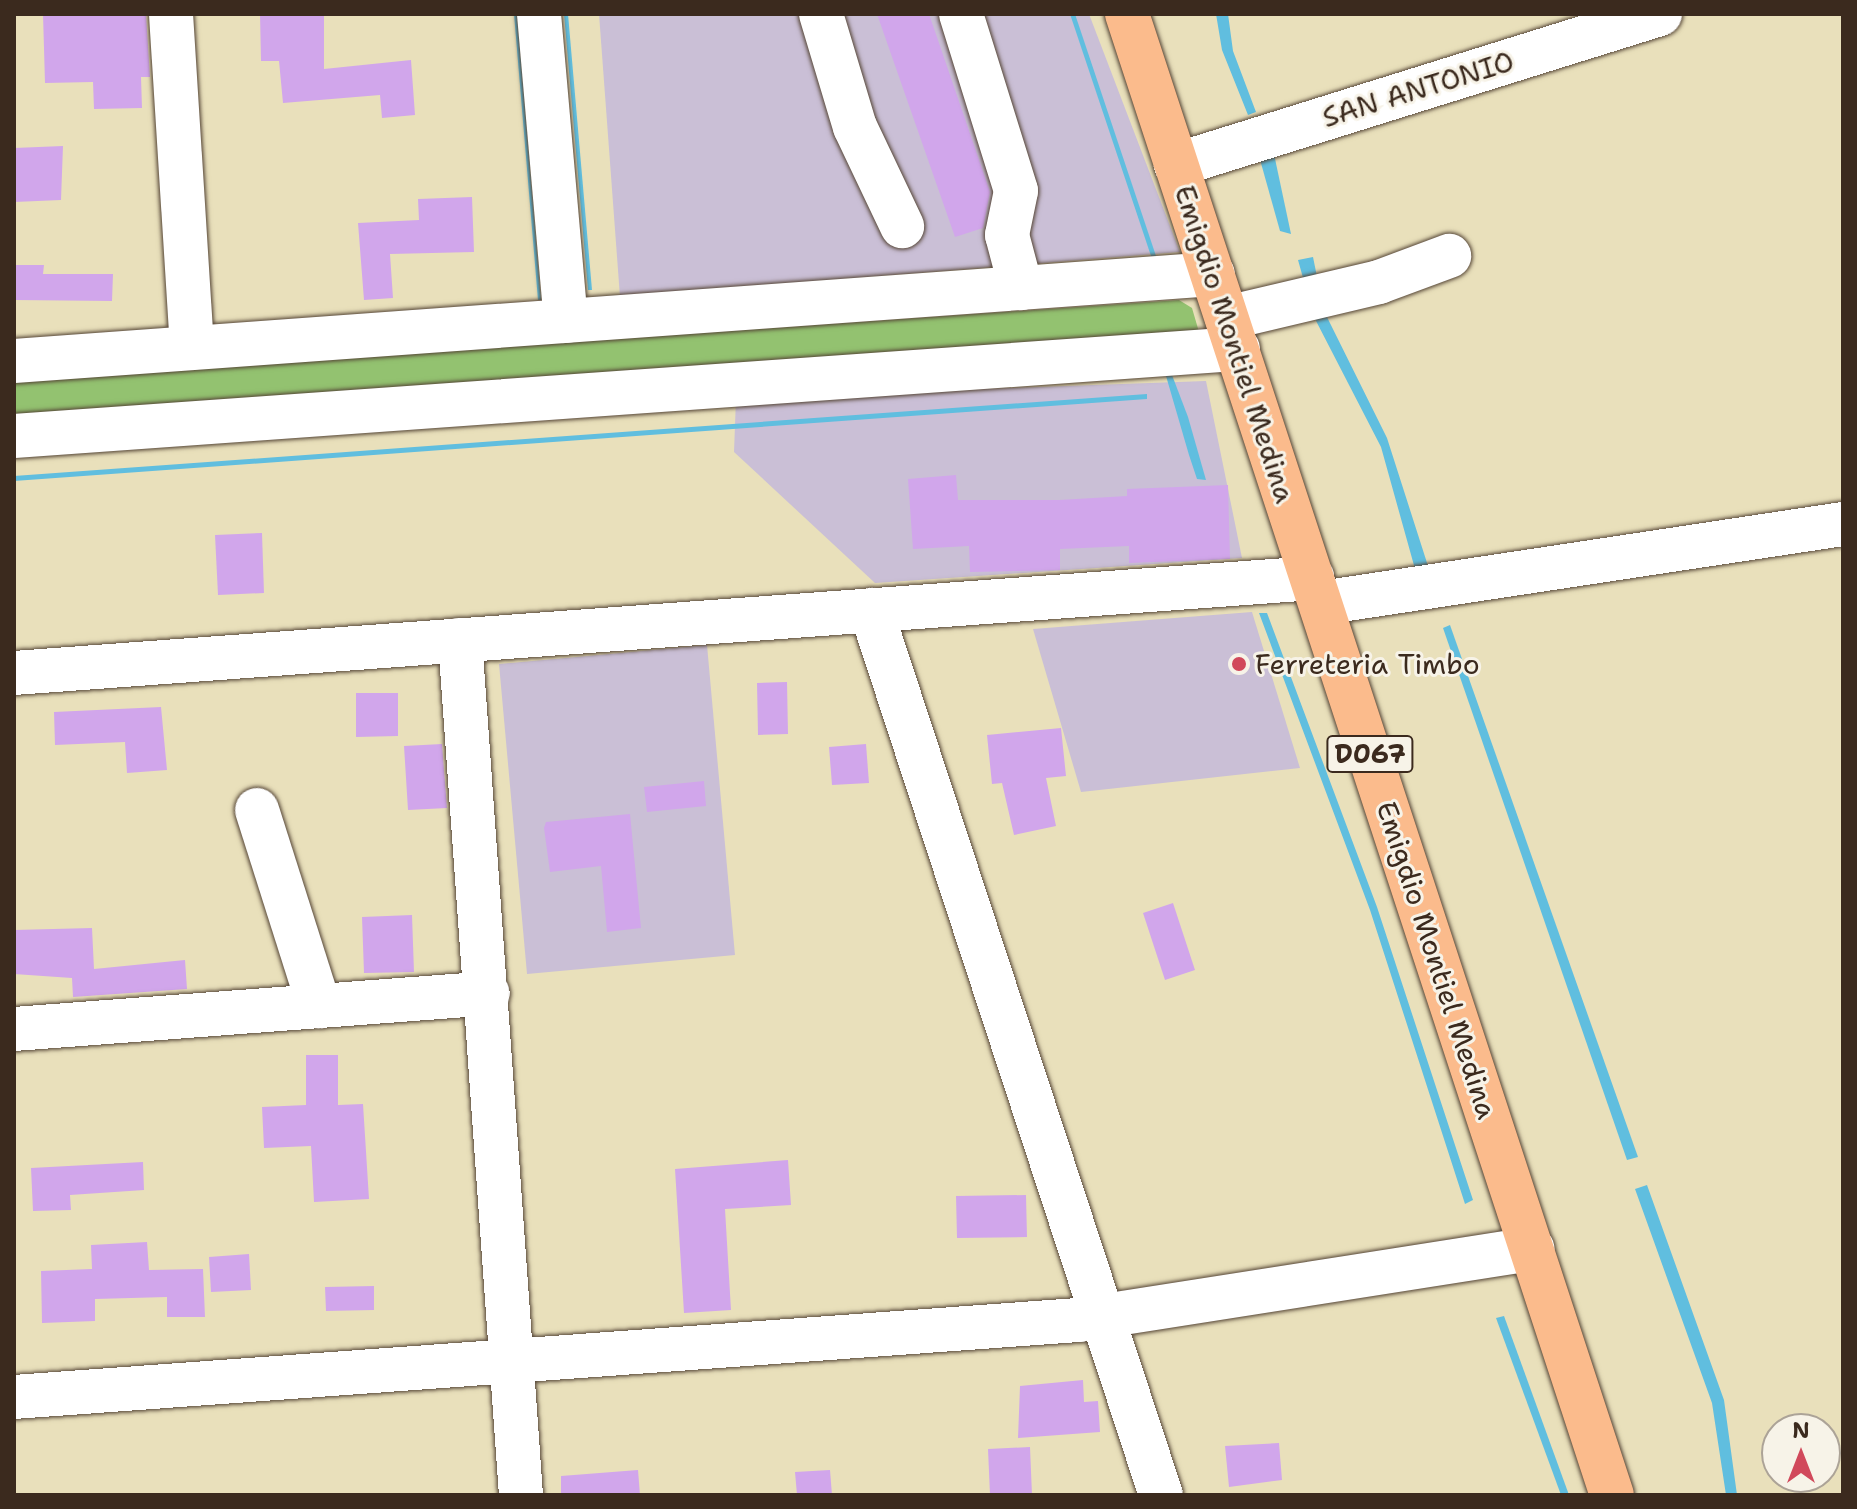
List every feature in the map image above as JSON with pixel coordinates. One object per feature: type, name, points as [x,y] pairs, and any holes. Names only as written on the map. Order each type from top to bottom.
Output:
[{"type":"main road","name":"Emigdio Montiel Medina","points":[[1127,14],[1612,1495]]},
{"type":"street","points":[[171,14],[192,347]]},
{"type":"street","points":[[539,14],[566,321]]},
{"type":"street","points":[[821,14],[855,127],[902,226]]},
{"type":"street","points":[[961,14],[1016,191],[1007,235],[1021,288]]},
{"type":"street","name":"SAN ANTONIO","points":[[1176,165],[1660,14]]},
{"type":"street","points":[[14,436],[1232,334],[1449,256]]},
{"type":"street","points":[[14,361],[1213,274]]},
{"type":"street","points":[[14,673],[871,610],[1317,591],[1843,524]]},
{"type":"street","points":[[871,610],[1161,1495]]},
{"type":"street","points":[[460,640],[488,993],[521,1495]]},
{"type":"street","points":[[257,810],[319,1006]]},
{"type":"street","points":[[14,1029],[488,993]]},
{"type":"street","points":[[14,1397],[1103,1318],[1532,1249]]},
{"type":"shaded area","points":[[599,14],[1089,14],[1180,252],[620,297]]},
{"type":"shaded area","points":[[1206,381],[1242,558],[875,583],[734,452],[736,398]]},
{"type":"shaded area","points":[[1252,612],[1300,768],[1081,792],[1033,629]]},
{"type":"shaded area","points":[[707,645],[735,955],[527,974],[499,664]]},
{"type":"green space","points":[[1179,300],[1192,308],[1199,332],[14,423],[14,380]]},
{"type":"water","points":[[514,14],[517,14],[541,300],[538,300]]},
{"type":"water","points":[[564,14],[568,14],[592,290],[588,290]]},
{"type":"water","points":[[1070,14],[1075,14],[1156,256],[1151,256]]},
{"type":"water","points":[[1216,14],[1228,14],[1233,51],[1256,112],[1248,115],[1222,50]]},
{"type":"water","points":[[1274,154],[1291,234],[1280,231],[1259,156]]},
{"type":"water","points":[[1313,257],[1324,311],[1387,438],[1428,566],[1415,569],[1381,447],[1314,317],[1298,260]]},
{"type":"water","points":[[1172,375],[1206,480],[1197,479],[1189,455],[1166,376]]},
{"type":"water","points":[[1147,394],[1147,399],[14,481],[14,476]]},
{"type":"water","points":[[1259,613],[1267,613],[1377,907],[1473,1200],[1465,1204],[1370,910]]},
{"type":"water","points":[[1450,625],[1638,1157],[1627,1160],[1443,628]]},
{"type":"water","points":[[1647,1185],[1724,1400],[1737,1495],[1726,1495],[1712,1403],[1635,1189]]},
{"type":"water","points":[[1504,1316],[1569,1495],[1561,1495],[1496,1318]]},
{"type":"building","points":[[43,14],[146,14],[150,77],[141,77],[142,108],[94,109],[93,82],[45,83]]},
{"type":"building","points":[[260,14],[324,14],[324,69],[411,60],[415,115],[382,118],[380,95],[283,103],[279,61],[261,61]]},
{"type":"building","points":[[877,14],[929,14],[990,192],[983,228],[955,237]]},
{"type":"building","points":[[63,146],[61,200],[14,202],[14,148]]},
{"type":"building","points":[[472,197],[474,252],[390,254],[393,298],[364,300],[358,223],[419,220],[418,199]]},
{"type":"building","points":[[14,265],[44,265],[43,274],[113,274],[112,301],[14,300]]},
{"type":"building","points":[[956,475],[958,500],[1059,500],[1127,496],[1127,489],[1228,485],[1230,559],[1129,563],[1129,546],[1060,549],[1060,570],[970,572],[969,546],[913,549],[908,479]]},
{"type":"building","points":[[262,533],[264,593],[218,595],[215,535]]},
{"type":"building","points":[[787,682],[788,734],[758,735],[757,683]]},
{"type":"building","points":[[356,693],[398,693],[398,736],[356,737]]},
{"type":"building","points":[[161,707],[167,770],[127,773],[125,742],[55,745],[54,712]]},
{"type":"building","points":[[1061,728],[1066,776],[1046,778],[1056,826],[1014,835],[1002,783],[992,784],[987,735]]},
{"type":"building","points":[[442,744],[447,808],[408,810],[404,746]]},
{"type":"building","points":[[866,744],[869,783],[832,785],[829,747]]},
{"type":"building","points":[[704,781],[706,806],[647,812],[644,787]]},
{"type":"building","points":[[630,814],[641,928],[607,932],[601,866],[550,872],[544,828],[546,822]]},
{"type":"building","points":[[1173,903],[1195,970],[1165,980],[1143,913]]},
{"type":"building","points":[[412,915],[414,972],[364,973],[362,917]]},
{"type":"building","points":[[92,928],[94,969],[185,960],[187,989],[73,997],[72,978],[14,974],[14,930]]},
{"type":"building","points":[[306,1055],[338,1055],[338,1105],[363,1104],[369,1199],[314,1202],[311,1146],[264,1148],[262,1107],[306,1105]]},
{"type":"building","points":[[788,1160],[791,1205],[725,1209],[731,1310],[684,1313],[675,1169]]},
{"type":"building","points":[[143,1162],[144,1190],[70,1195],[71,1210],[33,1211],[31,1168]]},
{"type":"building","points":[[1026,1195],[1027,1237],[957,1238],[956,1196]]},
{"type":"building","points":[[147,1242],[149,1270],[203,1269],[205,1317],[167,1317],[167,1297],[95,1299],[95,1321],[42,1323],[41,1271],[92,1269],[91,1245]]},
{"type":"building","points":[[249,1254],[251,1290],[211,1292],[209,1257]]},
{"type":"building","points":[[374,1286],[374,1310],[326,1311],[325,1287]]},
{"type":"building","points":[[1083,1380],[1084,1402],[1098,1401],[1100,1432],[1018,1438],[1020,1386]]},
{"type":"building","points":[[1279,1443],[1282,1480],[1229,1487],[1225,1446]]},
{"type":"building","points":[[1030,1447],[1032,1495],[990,1495],[988,1449]]},
{"type":"building","points":[[638,1470],[640,1495],[561,1495],[561,1476]]},
{"type":"building","points":[[830,1470],[832,1495],[797,1495],[795,1472]]},
{"type":"place","name":"Ferreteria Timbo","points":[[1239,664]]}]
